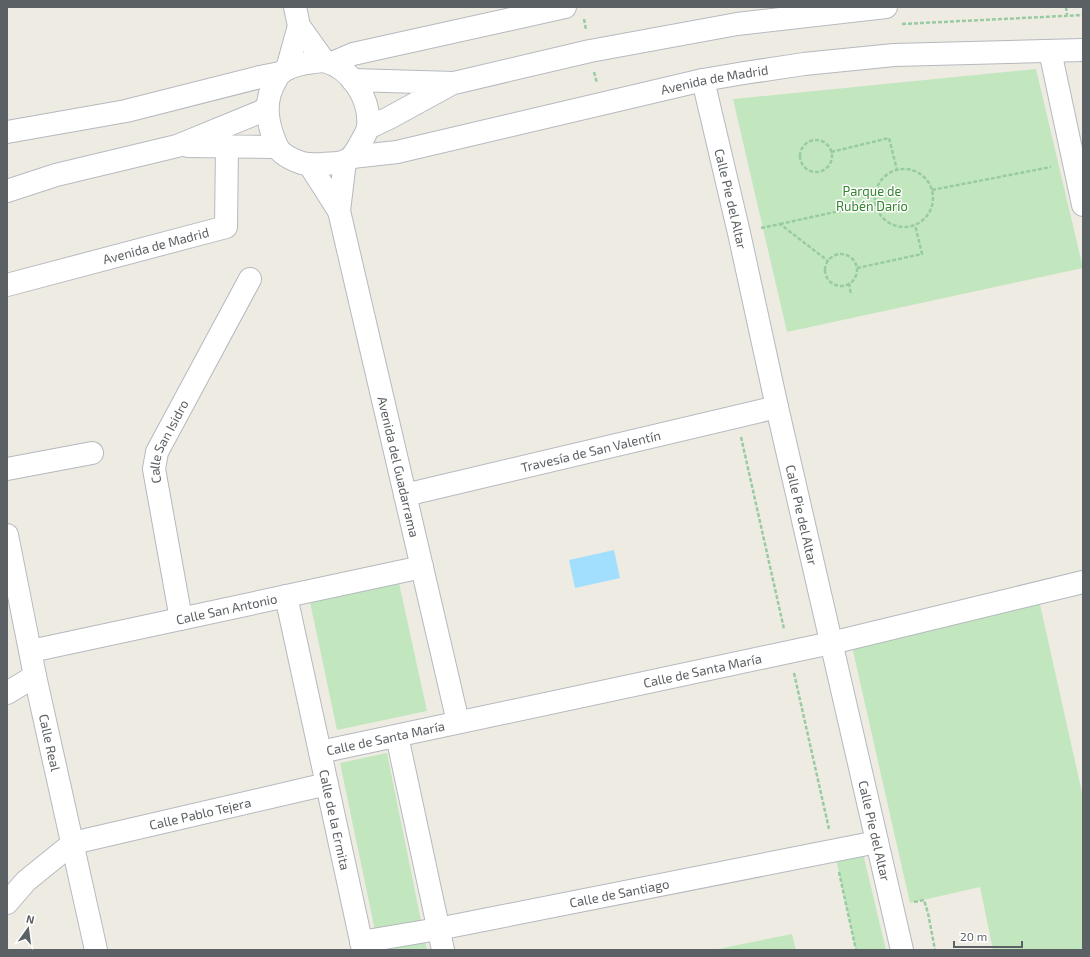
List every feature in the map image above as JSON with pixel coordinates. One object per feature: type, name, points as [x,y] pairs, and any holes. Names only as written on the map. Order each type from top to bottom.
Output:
[{"type":"street","points":[[7,132],[126,111],[283,71],[300,64],[328,62],[353,54],[565,7]]},
{"type":"street","points":[[352,80],[454,83],[590,51],[737,24],[890,16]]},
{"type":"street","points":[[297,17],[328,62],[344,70],[361,92],[367,110],[368,128]]},
{"type":"street","points":[[297,17],[283,71],[272,86],[267,109],[270,129],[277,148],[297,161],[308,164],[349,159],[368,128],[454,83]]},
{"type":"street","name":"Avenida de Madrid","points":[[349,159],[397,152],[703,80],[804,64],[894,55],[1083,50]]},
{"type":"street","points":[[1050,51],[1083,205]]},
{"type":"street","name":"Calle Pie del Altar","points":[[703,80],[902,950]]},
{"type":"street","points":[[7,191],[56,175],[177,146],[267,109]]},
{"type":"street","points":[[177,146],[277,148]]},
{"type":"street","name":"Avenida de Madrid","points":[[7,285],[226,227],[226,146]]},
{"type":"street","name":"Avenida del Guadarrama","points":[[339,211],[349,159]]},
{"type":"street","name":"Avenida del Guadarrama","points":[[308,164],[339,211],[458,722]]},
{"type":"street","points":[[7,180],[56,175]]},
{"type":"street","name":"Calle San Isidro","points":[[181,619],[154,469],[157,452],[250,280]]},
{"type":"street","name":"Travesía de San Valentín","points":[[405,495],[777,407]]},
{"type":"street","points":[[7,469],[92,453]]},
{"type":"street","name":"Calle Real","points":[[7,535],[35,676],[96,950]]},
{"type":"street","name":"Calle San Antonio","points":[[31,651],[422,567]]},
{"type":"street","name":"Calle de Santa María","points":[[320,752],[831,643],[1083,582]]},
{"type":"street","name":"Calle de la Ermita","points":[[286,596],[362,946]]},
{"type":"street","points":[[7,693],[35,676]]},
{"type":"street","points":[[397,736],[440,940]]},
{"type":"street","name":"Calle Pablo Tejera","points":[[73,843],[327,784]]},
{"type":"street","name":"Calle de Santiago","points":[[362,946],[440,940],[834,850],[877,842]]},
{"type":"street","points":[[7,903],[26,881],[73,843]]},
{"type":"path","points":[[1066,7],[1067,15]]},
{"type":"path","points":[[890,16],[1083,14]]},
{"type":"path","points":[[831,152],[889,138],[897,170]]},
{"type":"path","points":[[813,141],[823,142],[831,152],[831,160],[829,165],[826,169],[821,171],[816,172],[806,169],[800,160],[804,146],[813,141]]},
{"type":"path","points":[[932,190],[1073,163]]},
{"type":"path","points":[[900,169],[910,170],[926,178],[932,190],[932,205],[929,213],[923,220],[915,225],[896,225],[888,221],[881,215],[876,203],[878,187],[883,178],[891,172],[900,169]]},
{"type":"path","points":[[739,233],[876,203]]},
{"type":"path","points":[[780,224],[828,261]]},
{"type":"path","points":[[857,268],[922,254],[915,225]]},
{"type":"path","points":[[843,254],[853,259],[857,268],[854,278],[849,283],[841,285],[831,282],[825,268],[828,261],[834,256],[843,254]]},
{"type":"path","points":[[849,283],[852,295]]},
{"type":"path","points":[[740,436],[856,950]]},
{"type":"path","points":[[910,903],[924,900],[935,950]]},
{"type":"green space","name":"Parque de Rubén Darío","points":[[1036,69],[1083,268],[787,332],[733,99]]},
{"type":"green space","points":[[399,583],[427,711],[337,730],[310,602]]},
{"type":"green space","points":[[1039,600],[1083,797],[1083,950],[993,950],[980,887],[910,903],[851,642]]},
{"type":"green space","points":[[387,753],[427,950],[379,950],[340,763]]},
{"type":"green space","points":[[861,845],[886,950],[856,950],[834,850]]},
{"type":"green space","points":[[792,934],[796,950],[713,950]]},
{"type":"water","points":[[614,550],[620,578],[575,588],[569,560]]}]
